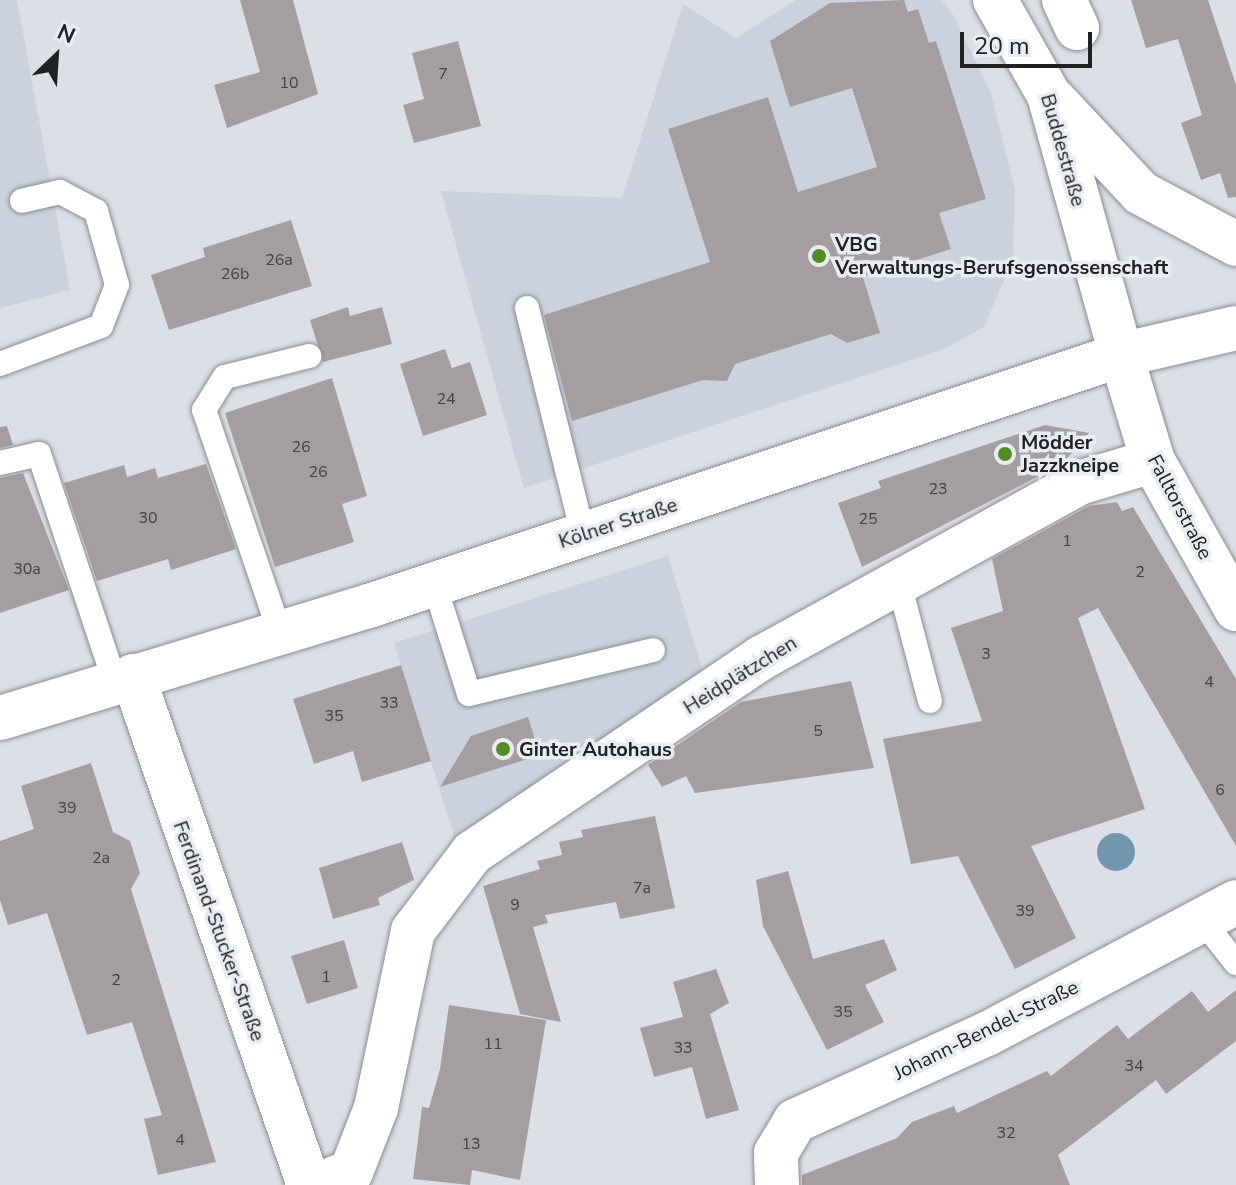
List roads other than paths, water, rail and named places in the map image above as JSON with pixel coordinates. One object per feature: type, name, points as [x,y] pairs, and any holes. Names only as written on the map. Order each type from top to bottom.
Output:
[{"type":"street","name":"Buddestraße","points":[[995,0],[1049,95],[1121,355]]},
{"type":"street","points":[[1049,95],[1141,193],[1236,244]]},
{"type":"street","name":"Kölner Straße","points":[[0,718],[280,633],[1121,355],[1236,328]]},
{"type":"street","name":"Falltorstraße","points":[[1121,355],[1153,461],[1236,609]]},
{"type":"street","name":"Heidplätzchen","points":[[317,1185],[351,1172],[376,1108],[413,931],[472,853],[761,658],[1079,483],[1153,461]]},
{"type":"street","name":"Ferdinand-Stucker-Straße","points":[[124,679],[309,1185]]},
{"type":"street","name":"Johann-Bendel-Straße","points":[[777,1185],[776,1153],[795,1121],[987,1034],[1219,911]]},
{"type":"lane","points":[[0,364],[101,326],[117,285],[96,211],[60,192],[22,201]]},
{"type":"lane","points":[[527,308],[583,534]]},
{"type":"lane","points":[[280,633],[204,410],[225,377],[309,356]]},
{"type":"lane","points":[[0,463],[39,454],[124,679]]},
{"type":"lane","points":[[434,583],[469,694],[653,650]]},
{"type":"lane","points":[[899,583],[930,701]]},
{"type":"lane","points":[[1219,911],[1236,963]]},
{"type":"water","points":[[1116,833],[1129,839],[1135,852],[1129,865],[1116,871],[1103,865],[1097,852],[1103,839]]},
{"type":"place","name":"VBG Verwaltungs-Berufsgenossenschaft","points":[[819,256]]},
{"type":"place","name":"Mödder Jazzkneipe","points":[[1005,454]]},
{"type":"place","name":"Ginter Autohaus","points":[[503,749]]}]
